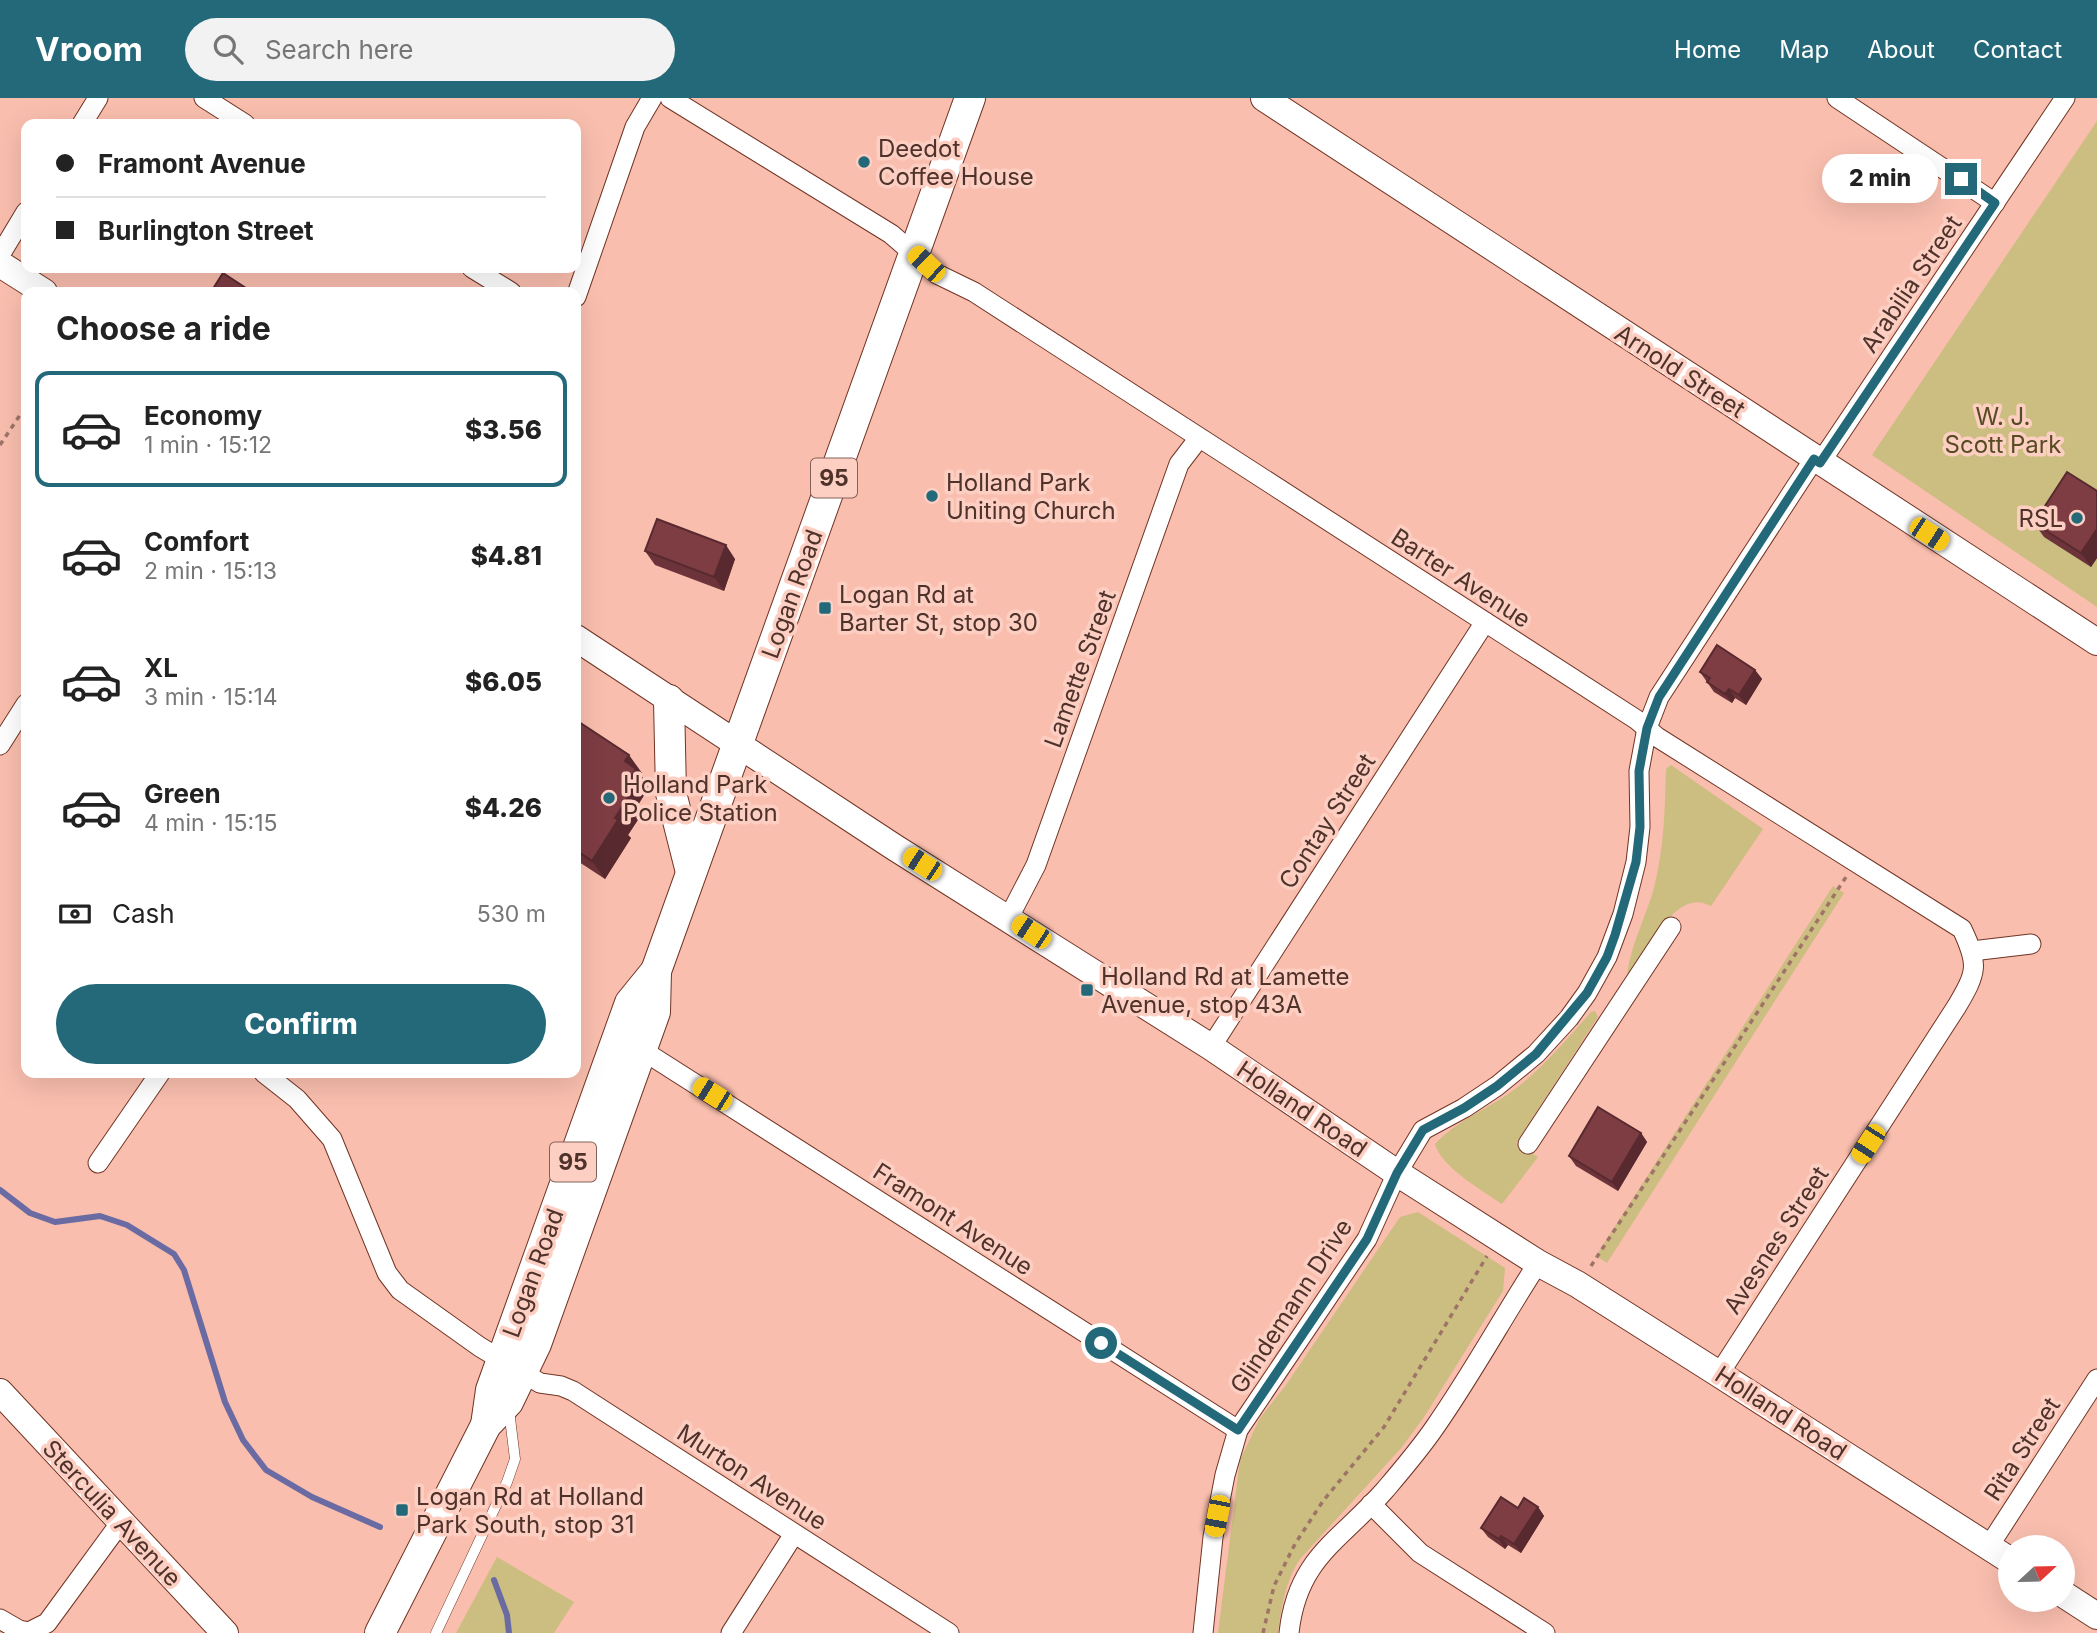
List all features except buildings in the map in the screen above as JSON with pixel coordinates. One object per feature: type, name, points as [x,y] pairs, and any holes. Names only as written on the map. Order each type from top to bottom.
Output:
[{"type":"main road","name":"Logan Road","points":[[486,1425],[491,1390],[513,1367],[642,1050],[655,1012],[656,971],[970,98]]},
{"type":"main road","name":"Arnold Street","points":[[1265,98],[2097,642]]},
{"type":"main road","points":[[0,264],[36,287]]},
{"type":"main road","name":"Holland Road","points":[[581,641],[903,853],[1212,1047],[1397,1173],[1538,1263],[1577,1284],[1998,1552]]},
{"type":"main road","points":[[669,700],[671,793],[691,872]]},
{"type":"main road","name":"Logan Road","points":[[380,1633],[486,1425],[508,1402],[513,1367],[630,1003],[656,971]]},
{"type":"main road","name":"Sterculia Avenue","points":[[0,1392],[225,1633]]},
{"type":"main road","points":[[2076,1602],[2097,1616]]},
{"type":"street","points":[[85,119],[98,98]]},
{"type":"street","points":[[204,98],[238,119]]},
{"type":"street","points":[[579,287],[635,127],[652,98]]},
{"type":"street","name":"Barter Avenue","points":[[670,98],[891,234],[937,274],[974,292],[1485,622],[1671,746],[1857,860],[1962,929],[1972,951]]},
{"type":"street","points":[[1837,98],[1995,203]]},
{"type":"street","name":"Arabilia Street","points":[[1591,986],[1607,957],[1623,914],[1636,862],[1640,827],[1639,771],[1647,728],[1659,697],[2065,98]]},
{"type":"street","points":[[0,255],[21,220]]},
{"type":"street","points":[[480,273],[503,287]]},
{"type":"street","name":"Lamette Street","points":[[1009,918],[1036,865],[1179,464],[1199,438]]},
{"type":"street","name":"Contay Street","points":[[1212,1047],[1485,622]]},
{"type":"street","points":[[0,745],[21,712]]},
{"type":"street","points":[[1528,1144],[1671,927]]},
{"type":"street","points":[[1972,951],[2031,944]]},
{"type":"street","name":"Avesnes Street","points":[[1719,1374],[1958,1006],[1974,977],[1972,951]]},
{"type":"street","points":[[1591,986],[1620,1003]]},
{"type":"street","name":"Glindemann Drive","points":[[1203,1633],[1213,1537],[1225,1475],[1238,1430],[1367,1239],[1397,1173],[1423,1130],[1497,1086],[1536,1054],[1569,1018],[1591,986]]},
{"type":"street","name":"Framont Avenue","points":[[642,1050],[1238,1430]]},
{"type":"street","points":[[98,1163],[157,1078]]},
{"type":"street","name":"Murton Avenue","points":[[271,1078],[298,1099],[332,1139],[392,1281],[408,1298],[540,1383],[573,1391],[949,1633]]},
{"type":"street","points":[[1289,1633],[1297,1597],[1313,1564],[1332,1541],[1371,1504],[1435,1427],[1538,1263]]},
{"type":"street","name":"Rita Street","points":[[1989,1546],[2097,1379]]},
{"type":"street","points":[[1371,1504],[1420,1553],[1545,1633]]},
{"type":"street","points":[[0,1619],[19,1630],[29,1632],[47,1623],[121,1522]]},
{"type":"street","points":[[731,1633],[794,1534]]},
{"type":"lane","points":[[436,1633],[507,1482],[515,1459],[508,1402]]},
{"type":"path","points":[[0,445],[21,414]]},
{"type":"path","points":[[1577,1284],[1599,1255],[1857,860]]},
{"type":"path","points":[[1264,1633],[1274,1586],[1295,1544],[1314,1513],[1384,1427],[1497,1237]]},
{"type":"green space","name":"W. J. Scott Park","points":[[2097,121],[2097,607],[1872,455]]},
{"type":"green space","points":[[1671,765],[1763,829],[1711,906],[1698,902],[1685,905],[1673,914],[1653,940],[1631,981],[1627,976],[1631,954],[1651,899],[1660,859],[1666,769]]},
{"type":"green space","points":[[1833,886],[1844,893],[1607,1263],[1596,1256]]},
{"type":"green space","points":[[1595,1011],[1598,1017],[1516,1143],[1538,1157],[1502,1204],[1454,1170],[1435,1144],[1454,1127],[1519,1086]]},
{"type":"green space","points":[[1418,1212],[1505,1268],[1503,1291],[1424,1417],[1402,1447],[1300,1559],[1288,1585],[1278,1633],[1218,1633],[1240,1460],[1260,1418],[1286,1385],[1400,1217]]},
{"type":"green space","points":[[497,1557],[574,1602],[554,1633],[456,1633]]},
{"type":"waterway","points":[[0,1190],[30,1213],[55,1222],[100,1216],[127,1225],[174,1254],[184,1270],[225,1402],[243,1440],[266,1470],[312,1497],[380,1527]]},
{"type":"waterway","points":[[494,1580],[507,1615],[509,1633]]},
{"type":"place","name":"Deedot Coffee House","points":[[864,162]]},
{"type":"place","name":"Holland Park Uniting Church","points":[[932,496]]},
{"type":"place","name":"RSL","points":[[2077,518]]},
{"type":"place","name":"Logan Rd at Barter St, stop 30","points":[[825,608]]},
{"type":"place","name":"Holland Park Police Station","points":[[609,798]]},
{"type":"place","name":"Holland Rd at Lamette Avenue, stop 43A","points":[[1087,990]]},
{"type":"place","name":"Logan Rd at Holland Park South, stop 31","points":[[402,1510]]},
{"type":"route","points":[[1101,1343],[1238,1430],[1367,1239],[1397,1173],[1423,1130],[1497,1086],[1536,1054],[1569,1018],[1607,957],[1623,914],[1636,862],[1640,827],[1639,771],[1647,728],[1659,697],[1814,459],[1820,463],[1995,203],[1961,179]]}]
